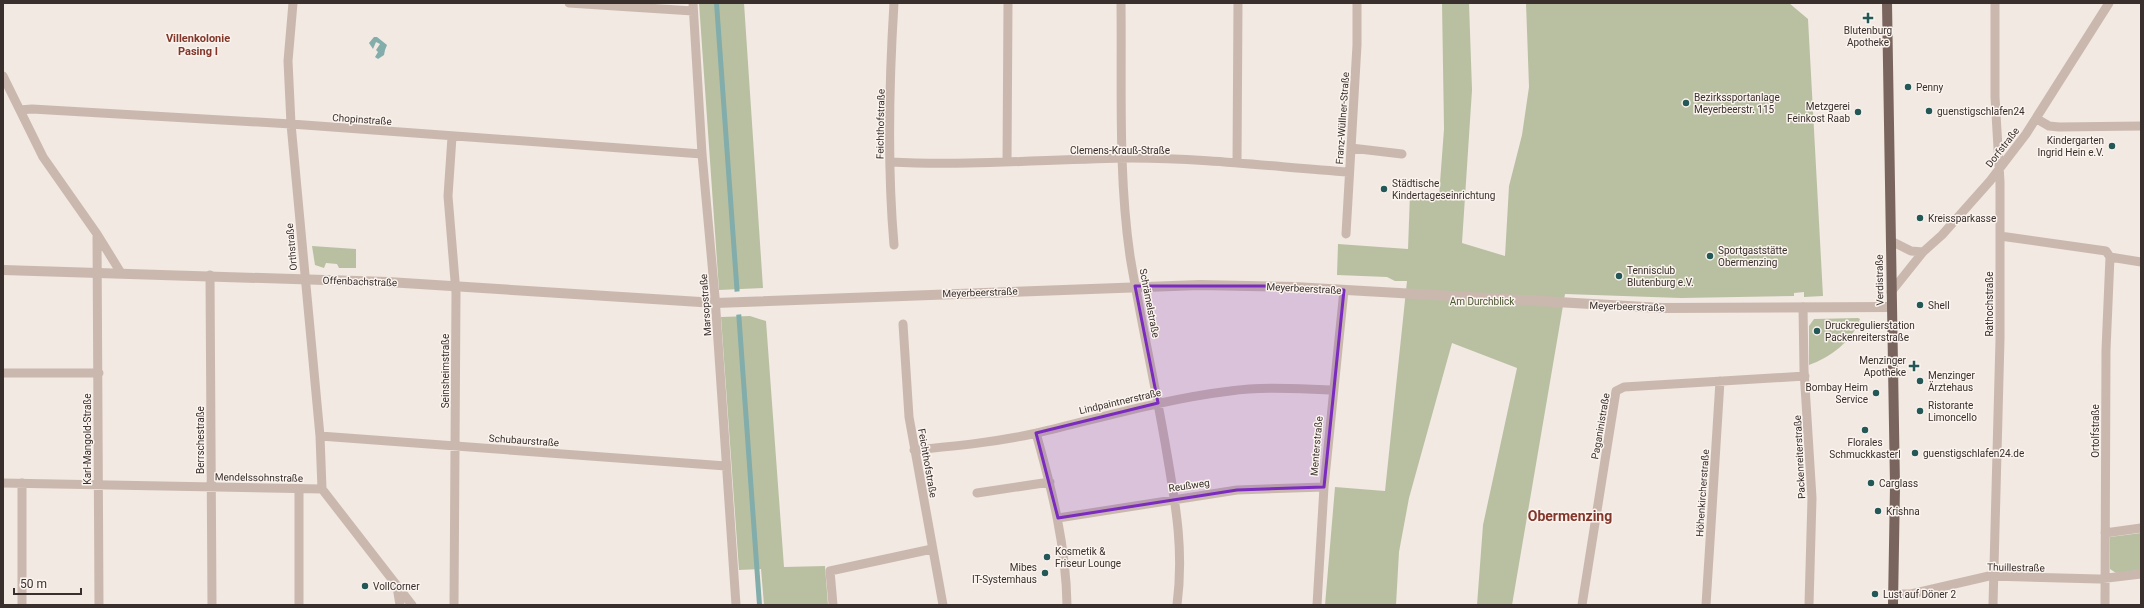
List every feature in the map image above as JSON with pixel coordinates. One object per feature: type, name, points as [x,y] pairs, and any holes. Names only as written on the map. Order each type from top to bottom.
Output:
[{"type":"main road","name":"Verdistraße","points":[[1887,3],[1895,486],[1893,605]]},
{"type":"street","name":"Orthstraße","points":[[293,3],[288,60],[291,124],[320,436],[322,488]]},
{"type":"street","points":[[569,3],[693,7]]},
{"type":"street","name":"Feichthofstraße","points":[[894,3],[890,162],[894,245]]},
{"type":"street","points":[[1007,162],[1008,3]]},
{"type":"street","name":"Schrämelstraße","points":[[1121,3],[1122,159],[1124,208],[1135,286],[1175,498],[1180,537],[1180,577],[1177,605]]},
{"type":"street","points":[[1237,163],[1238,3]]},
{"type":"street","name":"Franz-Wüllner-Straße","points":[[1346,234],[1358,3]]},
{"type":"street","name":"Rathochstraße","points":[[1993,605],[1998,442],[2000,236],[2000,167],[1995,97],[1995,3]]},
{"type":"street","name":"Dorfstraße","points":[[1891,292],[1923,252],[1990,181],[2037,119],[2109,3]]},
{"type":"street","name":"Marsopstraße","points":[[693,7],[702,154],[716,303],[736,605]]},
{"type":"street","points":[[3,76],[43,157],[97,234],[121,273]]},
{"type":"street","name":"Chopinstraße","points":[[20,110],[32,109],[291,124],[452,137],[702,154]]},
{"type":"street","points":[[2037,119],[2049,126],[2059,127],[2141,126]]},
{"type":"street","name":"Seinsheimstraße","points":[[452,137],[448,196],[455,285],[456,446],[454,605]]},
{"type":"street","points":[[1351,148],[1402,154]]},
{"type":"street","name":"Clemens-Krauß-Straße","points":[[890,162],[944,164],[1122,159],[1237,163],[1349,172]]},
{"type":"street","name":"Karl-Mangold-Straße","points":[[97,234],[96,273],[99,373],[99,605]]},
{"type":"street","points":[[2000,236],[2106,251],[2110,257],[2141,262]]},
{"type":"street","points":[[1891,241],[1911,251],[1923,252]]},
{"type":"street","name":"Ortolfstraße","points":[[2105,605],[2106,350],[2110,257]]},
{"type":"street","name":"Offenbachstraße","points":[[3,270],[210,275],[455,285],[716,303]]},
{"type":"street","name":"Berrschestraße","points":[[210,275],[212,605]]},
{"type":"street","name":"Meyerbeerstraße","points":[[716,303],[1135,286],[1256,285],[1662,308],[1891,307]]},
{"type":"street","name":"Menterstraße","points":[[1317,605],[1324,487],[1344,290]]},
{"type":"street","name":"Packenreiterstraße","points":[[1803,307],[1805,376],[1812,498],[1809,605]]},
{"type":"street","name":"Feichthofstraße","points":[[904,324],[909,417],[943,605]]},
{"type":"street","points":[[3,374],[99,373]]},
{"type":"street","name":"Paganinistraße","points":[[1582,605],[1616,391],[1624,387],[1805,376]]},
{"type":"street","name":"Höhenkircherstraße","points":[[1706,605],[1720,382]]},
{"type":"street","name":"Lindpaintnerstraße","points":[[914,450],[994,441],[1036,433],[1158,403],[1231,390],[1333,390]]},
{"type":"street","points":[[1036,433],[1050,482],[1058,518],[1066,571],[1067,605]]},
{"type":"street","name":"Schubaurstraße","points":[[320,436],[726,466]]},
{"type":"street","points":[[977,493],[1050,482]]},
{"type":"street","name":"Mendelssohnstraße","points":[[3,483],[322,488]]},
{"type":"street","points":[[22,483],[22,605]]},
{"type":"street","name":"Reußweg","points":[[1058,518],[1175,498],[1237,490],[1324,487]]},
{"type":"street","points":[[299,488],[299,605]]},
{"type":"street","points":[[322,488],[412,605]]},
{"type":"street","points":[[2105,533],[2141,528]]},
{"type":"street","points":[[833,605],[830,571],[932,549]]},
{"type":"street","name":"Thuillestraße","points":[[1893,594],[1911,594],[1994,576],[2032,579],[2105,577],[2141,574]]},
{"type":"street","points":[[397,586],[400,605]]},
{"type":"highlighted area","points":[[1135,286],[1264,286],[1344,290],[1324,487],[1237,490],[1058,518],[1036,433],[1158,403]]},
{"type":"green space","points":[[699,3],[744,3],[763,288],[719,290]]},
{"type":"green space","name":"Am Durchblick","points":[[1442,3],[1469,3],[1472,90],[1462,243],[1505,256],[1509,186],[1522,135],[1529,87],[1526,3],[1789,3],[1808,19],[1823,296],[1804,297],[1804,292],[1794,293],[1794,296],[1681,298],[1565,294],[1512,605],[1477,605],[1483,525],[1517,368],[1452,343],[1409,498],[1399,552],[1396,605],[1325,605],[1335,487],[1385,491],[1407,281],[1395,281],[1387,277],[1337,275],[1338,244],[1408,249],[1410,193],[1439,196],[1444,129]]},
{"type":"green space","points":[[312,246],[356,249],[356,268],[339,268],[337,264],[326,263],[324,268],[315,265]]},
{"type":"green space","points":[[750,316],[766,321],[784,567],[825,566],[828,605],[764,605],[761,569],[739,570],[721,317]]},
{"type":"green space","points":[[1814,319],[1860,319],[1857,327],[1839,348],[1817,362],[1809,365],[1809,326]]},
{"type":"green space","points":[[2141,533],[2141,570],[2116,573],[2110,569],[2110,537]]},
{"type":"water","points":[[714,3],[719,3],[762,605],[757,605]]},
{"type":"water","points":[[374,37],[377,37],[387,45],[384,55],[378,59],[375,57],[378,52],[376,50],[380,44],[376,42],[373,49],[369,43]]},
{"type":"pier","points":[[742,291],[744,314],[734,315],[733,292]]},
{"type":"place","name":"Blutenburg Apotheke","points":[[1868,18]]},
{"type":"place","name":"Penny","points":[[1908,87]]},
{"type":"place","name":"Bezirkssportanlage Meyerbeerstr. 115","points":[[1686,103]]},
{"type":"place","name":"guenstigschlafen24","points":[[1929,111]]},
{"type":"place","name":"Metzgerei Feinkost Raab","points":[[1858,112]]},
{"type":"place","name":"Kindergarten Ingrid Hein e.V.","points":[[2112,146]]},
{"type":"place","name":"Städtische Kindertageseinrichtung","points":[[1384,189]]},
{"type":"place","name":"Kreissparkasse","points":[[1920,218]]},
{"type":"place","name":"Sportgaststätte Obermenzing","points":[[1710,256]]},
{"type":"place","name":"Tennisclub Blutenburg e.V.","points":[[1619,276]]},
{"type":"place","name":"Shell","points":[[1920,305]]},
{"type":"place","name":"Druckregulierstation Packenreiterstraße","points":[[1817,331]]},
{"type":"place","name":"Menzinger Apotheke","points":[[1914,366]]},
{"type":"place","name":"Menzinger Ärztehaus","points":[[1920,381]]},
{"type":"place","name":"Bombay Heim Service","points":[[1876,393]]},
{"type":"place","name":"Ristorante Limoncello","points":[[1920,411]]},
{"type":"place","name":"Florales Schmuckkasterl","points":[[1865,430]]},
{"type":"place","name":"guenstigschlafen24.de","points":[[1915,453]]},
{"type":"place","name":"Carglass","points":[[1871,483]]},
{"type":"place","name":"Krishna","points":[[1878,511]]},
{"type":"place","name":"Kosmetik & Friseur Lounge","points":[[1047,557]]},
{"type":"place","name":"Mibes IT-Systemhaus","points":[[1045,573]]},
{"type":"place","name":"VollCorner","points":[[365,586]]},
{"type":"place","name":"Lust auf Döner 2","points":[[1875,594]]},
{"type":"district","name":"Villenkolonie Pasing I","points":[[198,44]]},
{"type":"district","name":"Obermenzing","points":[[1570,516]]}]
